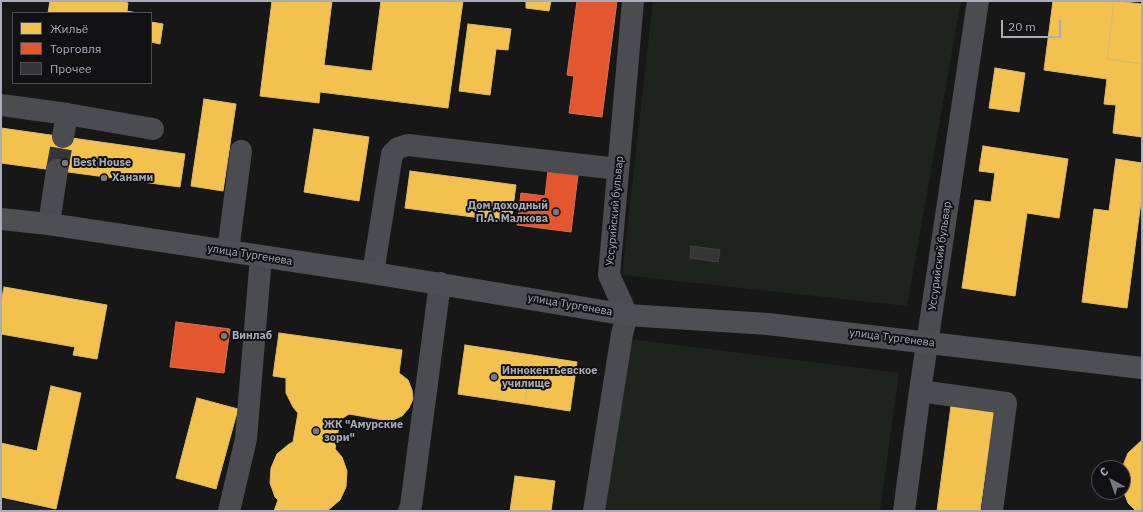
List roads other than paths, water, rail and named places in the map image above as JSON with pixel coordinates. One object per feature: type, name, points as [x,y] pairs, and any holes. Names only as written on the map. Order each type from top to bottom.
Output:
[{"type":"main road","name":"улица Тургенева","points":[[1,219],[49,224],[440,283],[627,315],[768,324],[1142,368]]},
{"type":"street","name":"Уссурийский бульвар","points":[[627,315],[609,275],[633,1]]},
{"type":"street","name":"Уссурийский бульвар","points":[[904,511],[927,342],[978,1]]},
{"type":"street","points":[[1,105],[67,114],[153,129]]},
{"type":"street","points":[[63,137],[67,114]]},
{"type":"street","points":[[373,273],[392,154],[398,148],[408,145],[618,170]]},
{"type":"street","points":[[228,251],[241,151]]},
{"type":"street","points":[[49,224],[57,170]]},
{"type":"street","points":[[229,511],[246,439],[261,256]]},
{"type":"street","points":[[409,511],[411,506],[440,283]]},
{"type":"street","points":[[594,511],[622,334],[627,315]]},
{"type":"street","points":[[920,391],[1006,403],[992,511]]},
{"type":"tunnel","points":[[57,170],[63,137]]},
{"type":"place","name":"Best House","points":[[65,163]]},
{"type":"place","name":"Ханами","points":[[104,178]]},
{"type":"place","name":"Дом доходный П.А. Малкова","points":[[556,212]]},
{"type":"place","name":"Винлаб","points":[[224,336]]},
{"type":"place","name":"Иннокентьевское училище","points":[[494,377]]},
{"type":"place","name":"ЖК \"Амурские зори\"","points":[[316,431]]}]
